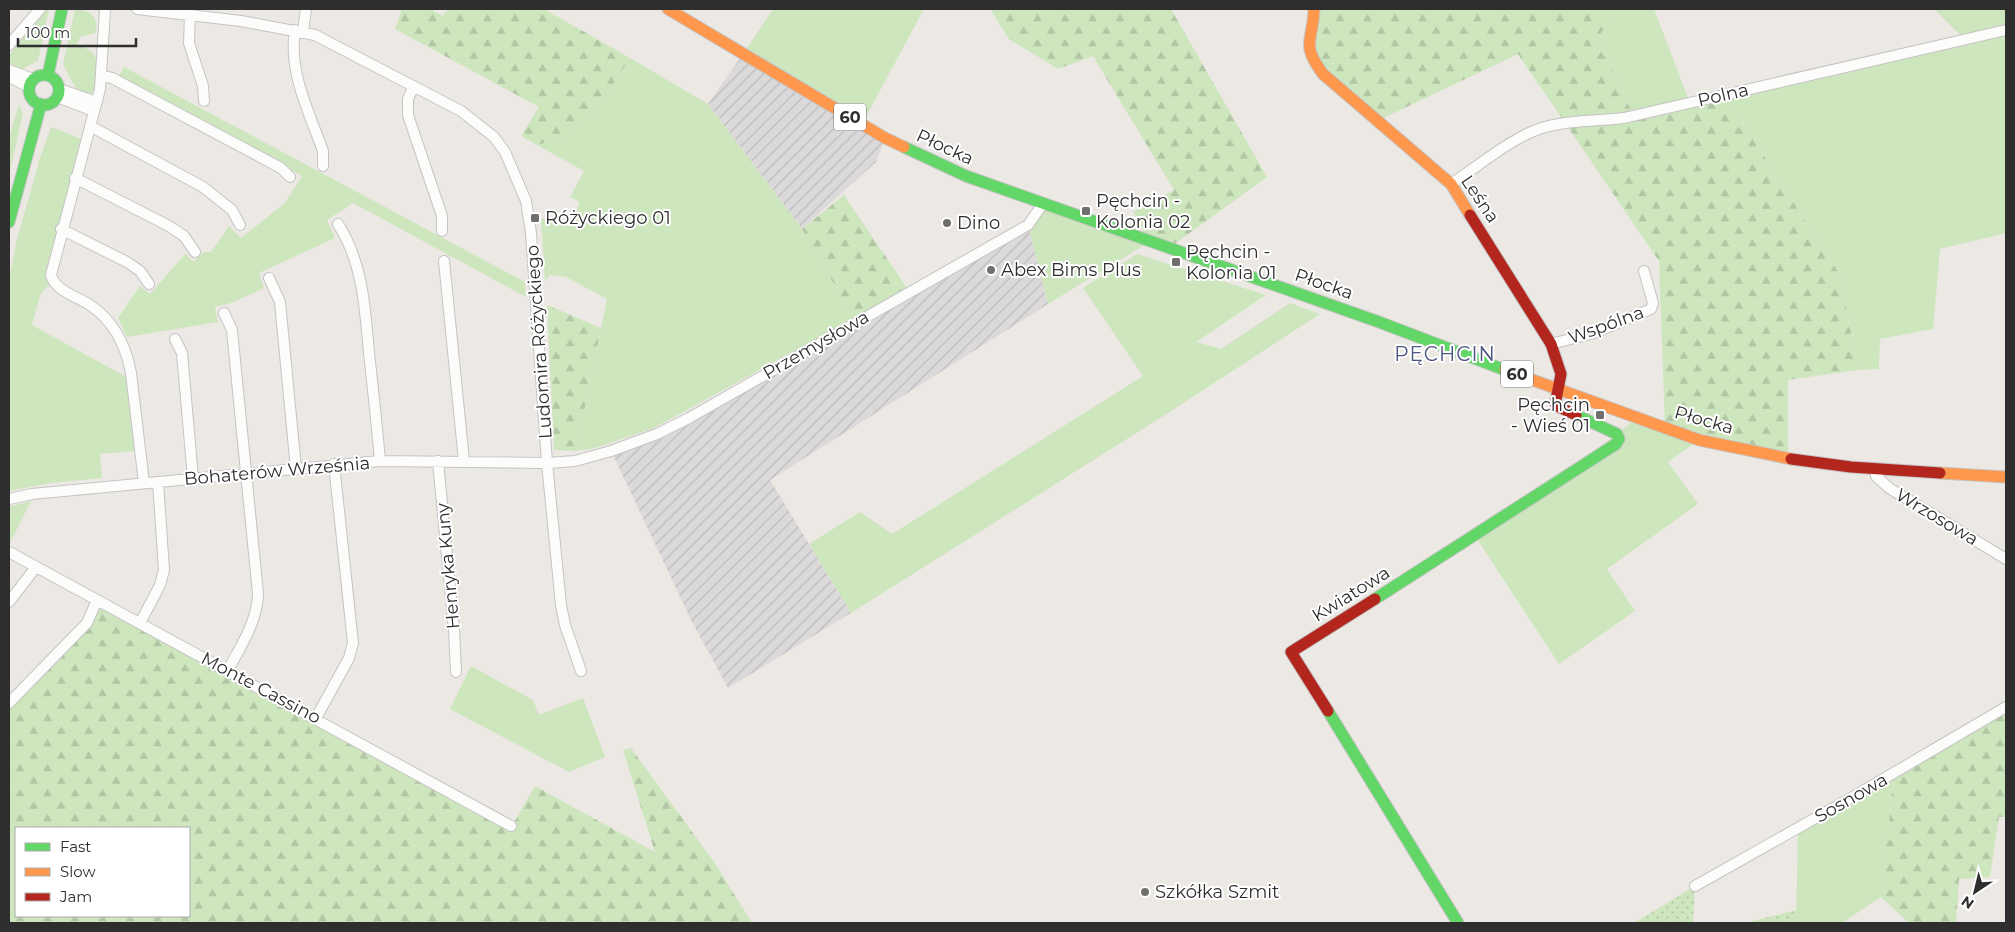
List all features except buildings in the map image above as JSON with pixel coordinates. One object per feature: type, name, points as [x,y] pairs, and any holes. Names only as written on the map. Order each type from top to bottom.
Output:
[{"type":"main road","points":[[48,75],[62,9]]},
{"type":"main road","name":"Płocka","points":[[668,9],[885,138],[966,176],[1042,205],[1379,322],[1699,440],[1788,459],[1875,468],[2006,477]]},
{"type":"main road","name":"Leśna","points":[[1314,9],[1307,48],[1312,61],[1323,74],[1451,184],[1551,344],[1561,374],[1557,389]]},
{"type":"main road","points":[[41,75],[48,75],[56,81],[58,93],[50,103],[41,104],[31,96],[31,83],[41,75]]},
{"type":"main road","points":[[9,222],[41,104]]},
{"type":"main road","name":"Kwiatowa","points":[[1458,923],[1291,652],[1482,532],[1616,444],[1619,439],[1618,434],[1555,405],[1557,389]]},
{"type":"street","points":[[9,45],[40,9]]},
{"type":"street","points":[[105,9],[102,76],[96,107],[51,269],[52,280],[102,315],[121,340],[131,373],[144,483]]},
{"type":"street","name":"Ludomira Różyckiego","points":[[136,9],[190,14],[299,30],[328,40],[461,111],[494,137],[505,152],[526,201],[531,234],[547,463],[561,605],[565,625],[581,671]]},
{"type":"street","points":[[306,9],[292,53],[294,68],[322,151],[323,166]]},
{"type":"street","points":[[190,14],[189,44],[203,86],[204,101]]},
{"type":"street","name":"Polna","points":[[1451,184],[1514,142],[1538,130],[1560,124],[1624,118],[2006,30]]},
{"type":"street","points":[[9,70],[31,83]]},
{"type":"street","points":[[102,76],[112,78],[272,164],[290,177]]},
{"type":"street","points":[[9,78],[31,83]]},
{"type":"street","points":[[414,86],[408,99],[408,115],[442,216],[442,231]]},
{"type":"street","points":[[58,93],[96,107]]},
{"type":"street","points":[[90,126],[203,187],[232,210],[240,225]]},
{"type":"street","points":[[76,178],[169,226],[184,236],[195,252]]},
{"type":"street","name":"Przemysłowa","points":[[547,463],[575,461],[611,451],[657,434],[689,418],[1028,225],[1042,205]]},
{"type":"street","points":[[338,224],[348,239],[364,294],[380,461]]},
{"type":"street","points":[[61,230],[127,262],[140,271],[149,284]]},
{"type":"street","points":[[444,261],[464,461]]},
{"type":"street","name":"Wspólna","points":[[1551,344],[1594,333],[1651,309],[1653,303],[1644,271]]},
{"type":"street","points":[[269,278],[280,302],[296,469]]},
{"type":"street","points":[[224,314],[232,330],[258,609],[253,624],[228,670]]},
{"type":"street","points":[[175,339],[182,353],[194,478]]},
{"type":"street","name":"Bohaterów Września","points":[[9,499],[17,496],[334,464],[438,460],[547,463]]},
{"type":"street","name":"Henryka Kuny","points":[[438,460],[454,630],[456,672]]},
{"type":"street","points":[[316,718],[349,658],[353,643],[334,464]]},
{"type":"street","name":"Wrzosowa","points":[[1875,468],[1876,476],[1889,488],[2006,559]]},
{"type":"street","points":[[140,623],[160,585],[164,570],[158,482]]},
{"type":"street","name":"Monte Cassino","points":[[9,552],[511,826]]},
{"type":"street","points":[[9,602],[36,567]]},
{"type":"street","points":[[9,703],[86,624],[97,600]]},
{"type":"street","name":"Sosnowa","points":[[1695,886],[1851,798],[2006,707]]},
{"type":"shaded area","points":[[743,54],[885,138],[876,162],[802,229],[708,104]]},
{"type":"shaded area","points":[[1028,225],[1048,304],[770,480],[851,613],[728,688],[692,622],[611,451],[657,434]]},
{"type":"green space","points":[[46,9],[49,9],[38,61],[22,69],[9,63],[9,55]]},
{"type":"green space","points":[[75,9],[89,13],[95,18],[96,22],[95,33],[80,37],[77,44],[91,51],[97,59],[96,88],[90,95],[78,93],[63,64]]},
{"type":"green space","points":[[402,9],[430,9],[443,16],[448,9],[544,9],[630,58],[599,107],[570,135],[537,145],[521,136],[539,107],[395,29]]},
{"type":"green space","points":[[773,9],[924,9],[862,124],[743,54]]},
{"type":"green space","points":[[990,9],[1171,9],[1267,177],[1169,248],[1149,242],[1133,212],[1174,190],[1093,56],[1058,69],[1009,39]]},
{"type":"green space","points":[[1314,9],[1618,9],[1597,39],[1634,116],[1725,95],[1840,275],[1858,370],[1788,380],[1788,459],[1665,428],[1659,261],[1518,54],[1377,121],[1323,74],[1308,37]]},
{"type":"green space","points":[[1618,9],[1654,9],[1690,103],[1634,116],[1597,39]]},
{"type":"green space","points":[[1934,9],[2006,9],[2006,233],[1940,249],[1933,329],[1880,339],[1879,369],[1858,370],[1840,275],[1725,95],[1964,39]]},
{"type":"green space","points":[[630,58],[708,104],[802,229],[854,318],[654,428],[595,448],[576,451],[607,299],[566,277],[550,275],[545,281],[541,218],[570,226],[580,202],[570,197],[584,171],[537,145],[570,135],[599,107]]},
{"type":"green space","points":[[124,67],[525,282],[526,297],[353,203],[327,220],[335,238],[259,273],[264,288],[231,303],[215,307],[218,322],[127,337],[118,318],[140,286],[150,294],[185,254],[194,262],[203,252],[211,252],[229,226],[241,238],[285,203],[302,176],[118,77]]},
{"type":"green space","points":[[19,104],[23,114],[9,175],[9,138]]},
{"type":"green space","points":[[51,127],[82,139],[45,275],[49,286],[41,293],[32,325],[128,378],[135,451],[100,454],[102,478],[51,483],[9,491],[9,281],[16,243],[40,158]]},
{"type":"green space","points":[[844,195],[907,288],[854,318],[802,229]]},
{"type":"green space","points":[[1042,205],[1149,242],[1048,304],[1028,225]]},
{"type":"green space","points":[[1137,254],[1266,295],[1196,342],[1221,349],[1290,303],[1320,314],[1168,413],[851,613],[809,544],[860,512],[892,534],[1143,376],[1083,288]]},
{"type":"green space","points":[[547,305],[601,328],[576,451],[554,450]]},
{"type":"green space","points":[[1637,418],[1699,440],[1668,462],[1698,504],[1607,569],[1635,611],[1559,664],[1475,536]]},
{"type":"green space","points":[[31,501],[9,545],[9,507]]},
{"type":"green space","points":[[97,600],[512,826],[535,786],[655,852],[623,750],[631,748],[714,862],[752,923],[9,923],[9,703],[87,623]]},
{"type":"green space","points":[[471,666],[533,700],[539,715],[583,698],[605,757],[569,772],[450,709]]},
{"type":"green space","points":[[2006,707],[2006,817],[1999,817],[1990,877],[1959,879],[1956,923],[1909,923],[1881,897],[1894,773]]},
{"type":"green space","points":[[1894,773],[1881,897],[1842,923],[1796,923],[1798,828]]},
{"type":"green space","points":[[1695,886],[1693,923],[1634,923]]},
{"type":"green space","points":[[1797,910],[1796,923],[1750,923],[1753,921]]},
{"type":"traffic: fast","points":[[48,75],[62,9]]},
{"type":"traffic: fast","points":[[44,75],[55,79],[59,90],[55,101],[44,105],[33,101],[29,90],[33,79],[44,75]]},
{"type":"traffic: fast","points":[[9,222],[41,104]]},
{"type":"traffic: fast","points":[[904,147],[966,176],[1379,322],[1505,370]]},
{"type":"traffic: fast","points":[[1375,599],[1616,444],[1619,439],[1617,434],[1576,415]]},
{"type":"traffic: fast","points":[[1328,711],[1458,923]]},
{"type":"traffic: slow","points":[[668,9],[885,138],[904,147]]},
{"type":"traffic: slow","points":[[1314,9],[1310,49],[1316,64],[1323,74],[1451,184],[1470,215]]},
{"type":"traffic: slow","points":[[1505,370],[1699,440],[1791,459]]},
{"type":"traffic: slow","points":[[1940,473],[2006,477]]},
{"type":"traffic: jam","points":[[1470,215],[1551,344],[1561,374],[1555,405],[1576,415]]},
{"type":"traffic: jam","points":[[1791,459],[1851,467],[1940,473]]},
{"type":"traffic: jam","points":[[1328,711],[1291,652],[1375,599]]},
{"type":"place","name":"Pęchcin - Kolonia 02","points":[[1086,211]]},
{"type":"place","name":"Różyckiego 01","points":[[535,218]]},
{"type":"place","name":"Dino","points":[[947,223]]},
{"type":"place","name":"Pęchcin - Kolonia 01","points":[[1176,262]]},
{"type":"place","name":"Abex Bims Plus","points":[[991,270]]},
{"type":"place","name":"Pęchcin - Wieś 01","points":[[1600,415]]},
{"type":"place","name":"Szkółka Szmit","points":[[1145,892]]},
{"type":"district","name":"PĘCHCIN","points":[[1445,354]]}]
